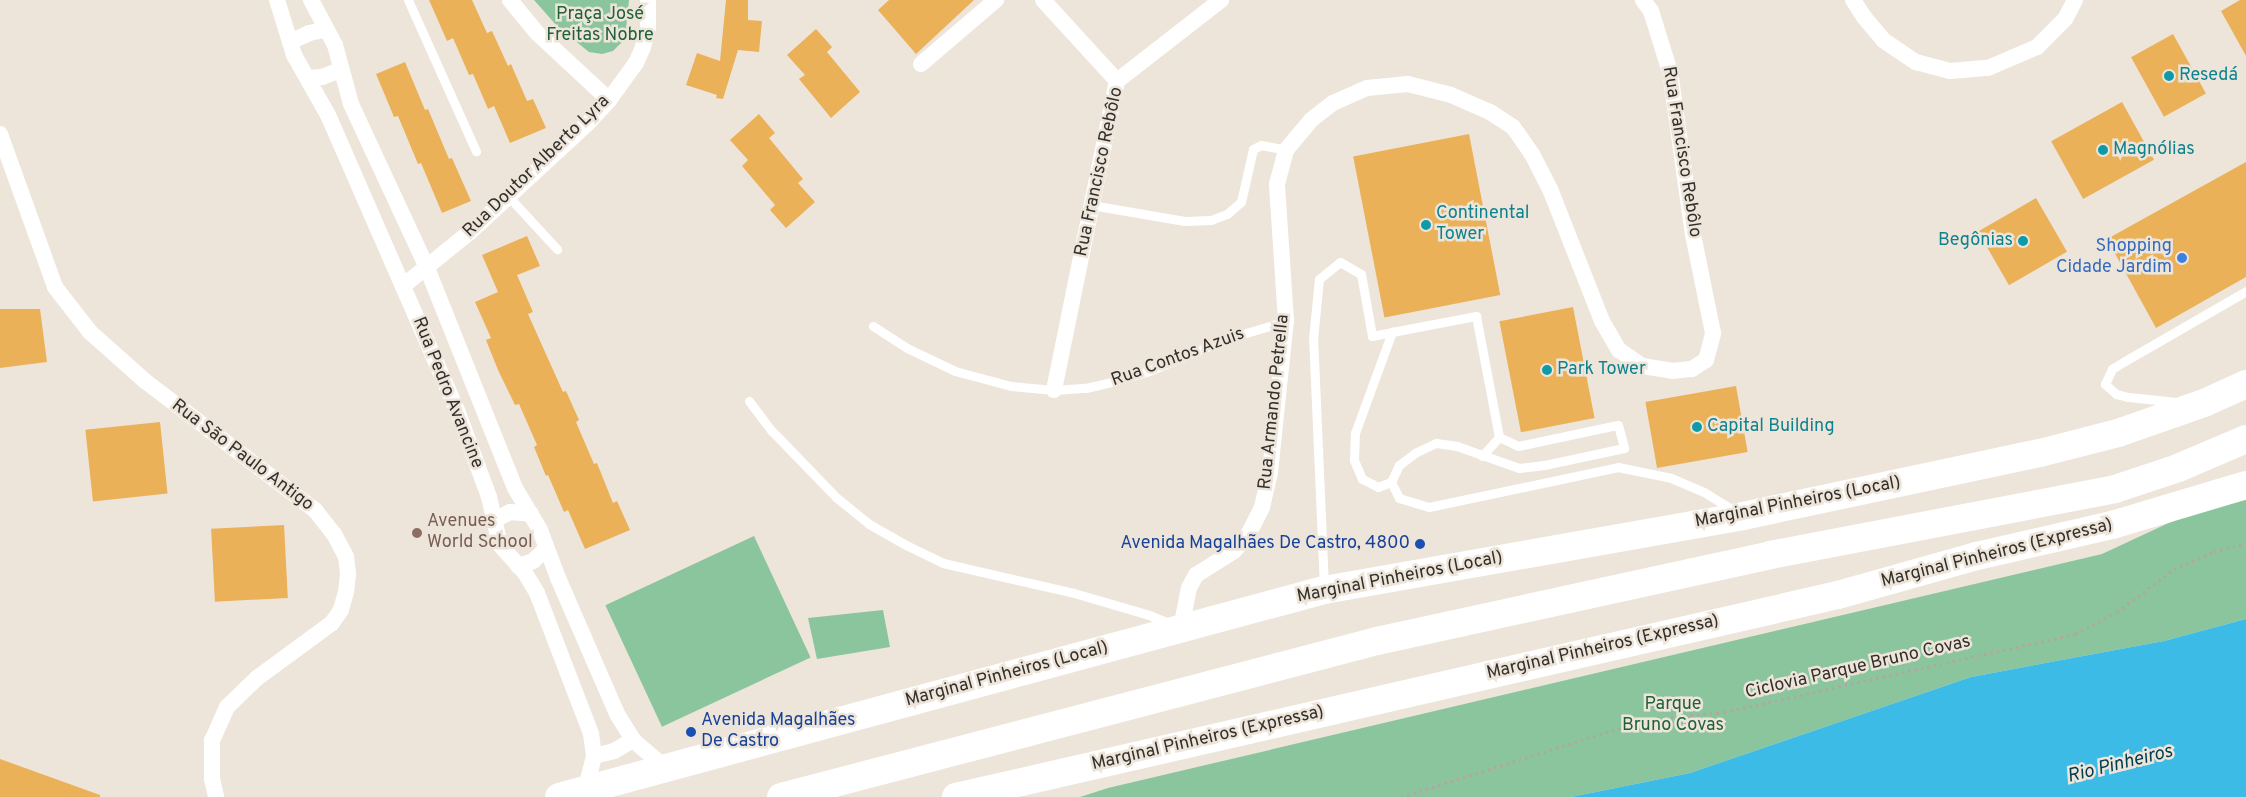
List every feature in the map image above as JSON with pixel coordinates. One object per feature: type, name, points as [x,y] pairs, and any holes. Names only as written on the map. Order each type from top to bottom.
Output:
[{"type":"highway","name":"Marginal Pinheiros (Local)","points":[[573,794],[1324,590],[1743,516],[2040,453],[2118,433],[2204,403],[2246,384]]},
{"type":"highway","points":[[781,797],[1377,641],[1770,555],[2114,489],[2178,468],[2246,439]]},
{"type":"highway","name":"Marginal Pinheiros (Expressa)","points":[[956,797],[1838,595],[1977,556],[2112,525],[2246,485]]},
{"type":"street","name":"Rua Pedro Avancine","points":[[277,0],[290,42],[328,114],[458,413],[495,520],[500,545],[537,593],[591,734],[594,756],[573,794]]},
{"type":"street","name":"Rua Pedro Avancine","points":[[311,0],[325,30],[335,44],[340,70],[351,104],[427,268],[515,488],[540,530],[617,714],[633,740],[667,769]]},
{"type":"street","points":[[510,0],[537,33],[609,100]]},
{"type":"street","name":"Rua Doutor Alberto Lyra","points":[[403,286],[427,268],[509,196],[587,124],[609,100],[636,63],[643,47],[648,27],[648,0]]},
{"type":"street","points":[[921,64],[996,0]]},
{"type":"street","points":[[1044,0],[1117,81]]},
{"type":"street","name":"Rua Francisco Rebôlo","points":[[1054,390],[1117,81],[1221,0]]},
{"type":"street","name":"Rua Francisco Rebôlo","points":[[1643,0],[1651,11],[1670,72],[1693,235],[1709,306]]},
{"type":"street","points":[[1854,0],[1864,17],[1883,40],[1916,62],[1950,71],[1988,68],[2037,47],[2065,19],[2075,0]]},
{"type":"street","points":[[290,42],[309,33],[325,30]]},
{"type":"street","points":[[308,78],[322,77],[340,70]]},
{"type":"street","name":"Rua Armando Petrella","points":[[1181,628],[1189,588],[1196,575],[1234,551],[1248,535],[1262,507],[1270,472],[1286,321],[1278,184],[1286,150],[1311,120],[1326,109],[1367,88],[1408,84],[1451,94],[1490,112],[1512,127],[1532,154],[1550,189],[1602,321],[1619,350],[1642,366],[1672,371],[1692,370],[1706,360],[1714,333],[1709,306]]},
{"type":"street","name":"Rua São Paulo Antigo","points":[[0,134],[55,287],[90,332],[144,382],[315,510],[334,534],[346,557],[348,574],[346,592],[342,610],[332,623],[257,678],[227,707],[212,740],[212,779],[216,797]]},
{"type":"street","points":[[495,520],[510,512],[531,514]]},
{"type":"street","points":[[518,566],[533,561],[546,548]]},
{"type":"street","points":[[594,756],[614,751],[633,740]]},
{"type":"lane","points":[[408,0],[476,151]]},
{"type":"lane","points":[[1091,205],[1184,221],[1211,220],[1227,214],[1241,202],[1253,149],[1261,145],[1286,150]]},
{"type":"lane","points":[[509,196],[557,249]]},
{"type":"lane","points":[[1324,590],[1313,339],[1319,279],[1340,262],[1361,274],[1372,336],[1476,316],[1499,437]]},
{"type":"lane","points":[[2204,403],[2160,402],[2128,397],[2116,394],[2105,384],[2112,369],[2246,291]]},
{"type":"lane","name":"Rua Contos Azuis","points":[[873,326],[907,348],[955,370],[1011,386],[1054,390],[1086,388],[1122,380],[1149,371],[1226,339],[1286,321]]},
{"type":"lane","points":[[1392,332],[1355,433],[1354,460],[1362,479],[1378,487],[1391,482],[1399,466],[1415,453],[1436,444],[1458,446],[1519,468],[1544,465],[1624,448],[1618,425],[1518,446],[1499,437]]},
{"type":"lane","points":[[748,401],[784,443],[836,498],[869,524],[906,545],[942,562],[1074,592],[1148,615],[1181,628]]},
{"type":"lane","points":[[1482,456],[1499,437]]},
{"type":"lane","points":[[1391,482],[1399,498],[1429,507],[1618,467],[1671,478],[1704,492],[1743,516]]},
{"type":"path","name":"Ciclovia Parque Bruno Covas","points":[[1401,797],[1645,720],[1724,712],[2075,634],[2117,612],[2174,569],[2214,552],[2246,543]]},
{"type":"green space","name":"Praça José Freitas Nobre","points":[[534,0],[629,0],[625,39],[613,51],[602,54],[589,52],[557,26]]},
{"type":"green space","name":"Parque Bruno Covas","points":[[2246,487],[2246,619],[2164,641],[1971,677],[1690,773],[1571,797],[1080,797],[1108,788],[2102,554]]},
{"type":"green space","points":[[754,536],[811,657],[662,727],[605,605]]},
{"type":"green space","points":[[883,610],[890,647],[817,659],[808,618]]},
{"type":"water","name":"Rio Pinheiros","points":[[2246,619],[2246,797],[1571,797],[1690,773],[1971,677],[2164,641]]},
{"type":"building","points":[[429,0],[472,0],[487,33],[492,31],[508,66],[511,64],[527,101],[533,99],[546,128],[510,143],[494,106],[488,109],[473,74],[469,75],[453,38],[447,41]]},
{"type":"building","points":[[726,0],[748,0],[748,20],[762,21],[759,52],[738,50],[723,99],[716,98],[717,95],[686,85],[697,53],[720,61]]},
{"type":"building","points":[[889,0],[974,0],[916,54],[878,10]]},
{"type":"building","points":[[2240,0],[2246,0],[2246,56],[2221,11]]},
{"type":"building","points":[[816,29],[832,47],[827,52],[860,92],[831,118],[799,79],[805,75],[787,55]]},
{"type":"building","name":"Resedá","points":[[2173,34],[2206,93],[2164,117],[2131,57]]},
{"type":"building","points":[[405,62],[425,110],[428,109],[449,159],[452,158],[471,201],[442,213],[421,163],[418,164],[398,116],[394,117],[376,74]]},
{"type":"building","name":"Magnólias","points":[[2122,102],[2154,160],[2083,199],[2051,141]]},
{"type":"building","points":[[759,114],[775,133],[769,138],[803,179],[798,183],[815,202],[786,228],[770,210],[775,205],[742,166],[748,160],[730,140]]},
{"type":"building","name":"Continental Tower","points":[[1469,134],[1500,295],[1384,318],[1353,157]]},
{"type":"building","name":"Shopping Cidade Jardim","points":[[2246,162],[2246,277],[2156,328],[2107,239]]},
{"type":"building","name":"Begônias","points":[[2036,198],[2067,252],[2009,285],[1978,232]]},
{"type":"building","points":[[527,236],[540,266],[517,275],[533,312],[528,314],[563,392],[566,391],[579,420],[576,422],[594,464],[597,463],[613,503],[617,501],[630,530],[585,549],[568,510],[564,512],[548,475],[546,476],[534,447],[537,445],[519,404],[515,405],[498,370],[486,340],[491,338],[475,302],[498,292],[482,255]]},
{"type":"building","name":"Park Tower","points":[[1573,307],[1595,418],[1521,432],[1499,321]]},
{"type":"building","points":[[0,309],[40,309],[47,362],[0,368]]},
{"type":"building","name":"Capital Building","points":[[1736,386],[1748,452],[1657,468],[1645,402]]},
{"type":"building","points":[[160,422],[168,494],[93,501],[85,430]]},
{"type":"building","points":[[284,525],[288,598],[215,602],[211,529]]},
{"type":"building","points":[[0,759],[100,795],[100,797],[0,797]]},
{"type":"place","name":"Resedá","points":[[2169,76]]},
{"type":"place","name":"Magnólias","points":[[2103,150]]},
{"type":"place","name":"Continental Tower","points":[[1426,225]]},
{"type":"place","name":"Begônias","points":[[2023,241]]},
{"type":"place","name":"Shopping Cidade Jardim","points":[[2182,258]]},
{"type":"place","name":"Park Tower","points":[[1547,370]]},
{"type":"place","name":"Capital Building","points":[[1697,427]]},
{"type":"place","name":"Avenues World School","points":[[417,533]]},
{"type":"place","name":"Avenida Magalhães De Castro, 4800","points":[[1420,544]]},
{"type":"place","name":"Avenida Magalhães De Castro","points":[[691,732]]}]
